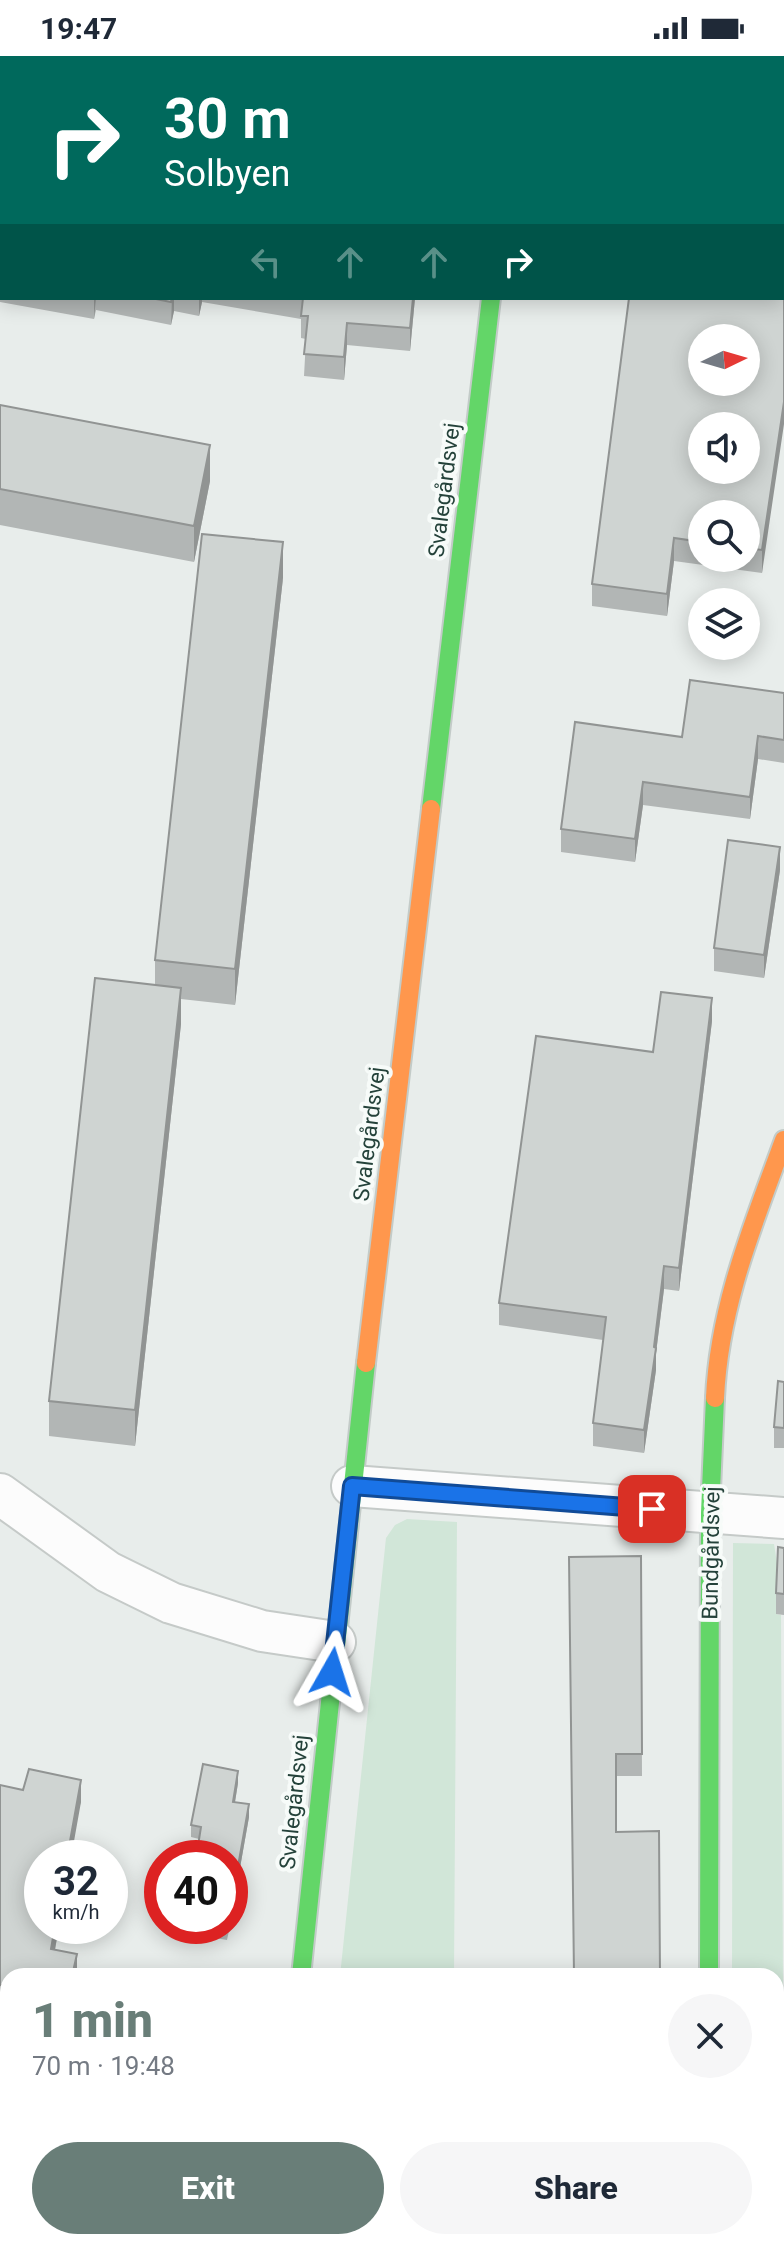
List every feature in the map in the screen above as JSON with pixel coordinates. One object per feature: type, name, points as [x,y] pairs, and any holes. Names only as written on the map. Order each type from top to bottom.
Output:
[{"type":"street","name":"Svalegårdsvej","points":[[302,1968],[352,1486],[491,300]]},
{"type":"street","name":"Bundgårdsvej","points":[[709,1968],[710,1513],[716,1376],[734,1277],[784,1140]]},
{"type":"street","points":[[352,1486],[784,1518]]},
{"type":"street","points":[[0,1494],[108,1572],[171,1603],[262,1631],[335,1642]]},
{"type":"green space","points":[[407,1519],[457,1522],[454,1968],[341,1968],[386,1538],[395,1525]]},
{"type":"green space","points":[[733,1543],[774,1544],[778,1569],[776,1614],[781,1615],[783,1968],[732,1968]]},
{"type":"building","points":[[303,300],[413,300],[410,328],[347,323],[344,357],[304,354],[308,316],[301,316]]},
{"type":"building","points":[[629,300],[784,300],[784,402],[762,550],[760,500],[688,500],[688,540],[674,538],[667,594],[592,584]]},
{"type":"building","points":[[0,405],[210,445],[194,526],[0,489]]},
{"type":"building","points":[[202,534],[283,542],[235,969],[155,960]]},
{"type":"building","points":[[690,680],[784,693],[784,740],[758,736],[750,797],[643,782],[635,839],[561,829],[575,722],[682,737]]},
{"type":"building","points":[[728,840],[780,847],[764,955],[714,948]]},
{"type":"building","points":[[95,978],[181,988],[135,1410],[49,1401]]},
{"type":"building","points":[[661,992],[712,998],[679,1268],[664,1266],[644,1430],[593,1423],[606,1317],[499,1303],[536,1036],[653,1052]]},
{"type":"building","points":[[778,1381],[784,1382],[784,1428],[774,1427]]},
{"type":"building","points":[[778,1547],[784,1548],[784,1594],[776,1593]]},
{"type":"building","points":[[641,1556],[642,1754],[616,1754],[616,1832],[659,1831],[660,1968],[574,1968],[569,1557]]},
{"type":"building","points":[[203,1764],[238,1771],[233,1802],[249,1804],[243,1840],[199,1840],[201,1827],[191,1825]]},
{"type":"building","points":[[29,1769],[81,1780],[70,1840],[24,1840],[24,1944],[52,1944],[51,1949],[77,1954],[74,1968],[0,1968],[0,1785],[23,1790]]},
{"type":"traffic: fast","points":[[431,809],[491,300]]},
{"type":"traffic: fast","points":[[302,1968],[366,1363]]},
{"type":"traffic: fast","points":[[709,1968],[710,1513],[715,1398]]},
{"type":"traffic: slow","points":[[366,1363],[431,809]]},
{"type":"traffic: slow","points":[[715,1398],[730,1298],[784,1140]]},
{"type":"route","points":[[332,1672],[352,1486],[652,1509]]}]
